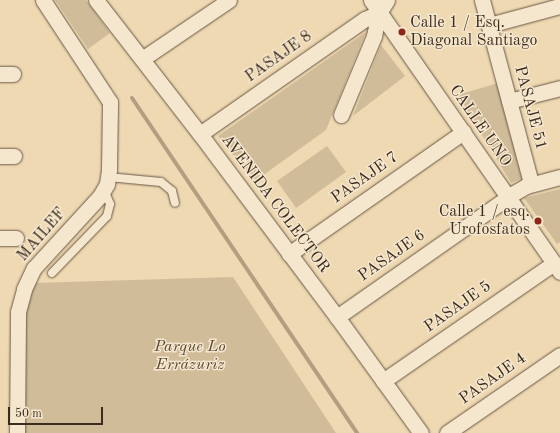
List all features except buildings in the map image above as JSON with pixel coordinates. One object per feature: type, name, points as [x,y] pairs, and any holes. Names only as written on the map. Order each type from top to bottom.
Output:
[{"type":"street","points":[[42,0],[110,102],[111,112],[106,184]]},
{"type":"street","name":"AVENIDA COLECTOR","points":[[96,0],[200,134],[337,317],[421,433]]},
{"type":"street","points":[[142,59],[229,0]]},
{"type":"street","name":"CALLE UNO","points":[[371,0],[383,6],[462,132],[557,268]]},
{"type":"street","name":"PASAJE 51","points":[[482,0],[530,180]]},
{"type":"street","points":[[341,115],[374,36],[383,6]]},
{"type":"street","name":"PASAJE 8","points":[[200,134],[383,6]]},
{"type":"street","points":[[489,25],[560,6]]},
{"type":"street","points":[[510,101],[560,88]]},
{"type":"street","name":"PASAJE 7","points":[[289,254],[462,132]]},
{"type":"street","name":"PASAJE 6","points":[[337,317],[508,197],[526,186],[560,177]]},
{"type":"street","name":"MAILEF","points":[[17,433],[18,312],[24,289],[34,268],[106,184]]},
{"type":"street","points":[[0,238],[16,238]]},
{"type":"street","name":"PASAJE 5","points":[[383,380],[557,268]]},
{"type":"street","name":"PASAJE 4","points":[[447,433],[560,354]]},
{"type":"lane","points":[[52,273],[108,216],[110,204],[106,184],[161,182],[172,190],[175,203]]},
{"type":"green space","points":[[55,0],[86,0],[110,33],[88,49]]},
{"type":"green space","points":[[366,32],[326,130],[255,181],[218,136]]},
{"type":"green space","points":[[381,45],[405,76],[353,116]]},
{"type":"green space","points":[[498,83],[528,176],[511,183],[458,95]]},
{"type":"green space","points":[[327,146],[346,172],[296,208],[277,181]]},
{"type":"green space","points":[[560,189],[560,242],[557,244],[524,198]]},
{"type":"green space","name":"Parque Lo Errázuriz","points":[[233,277],[336,433],[23,433],[23,316],[33,283]]},
{"type":"waterway","points":[[132,98],[357,433]]},
{"type":"place","name":"Calle 1 / Esq. Diagonal Santiago","points":[[402,32]]},
{"type":"place","name":"Calle 1 / esq. Urofosfatos","points":[[538,221]]}]
